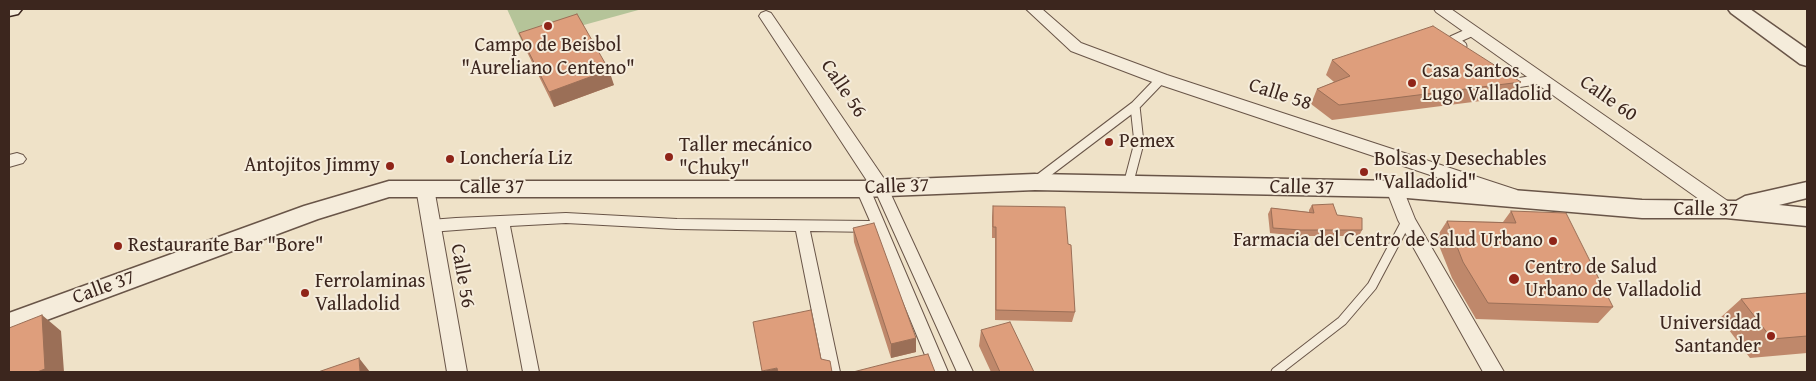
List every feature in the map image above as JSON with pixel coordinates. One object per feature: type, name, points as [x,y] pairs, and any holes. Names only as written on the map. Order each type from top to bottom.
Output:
[{"type":"street","name":"Calle 58","points":[[1033,9],[1076,47],[1161,79],[1526,200]]},
{"type":"street","name":"Calle 60","points":[[1441,9],[1726,209]]},
{"type":"street","points":[[1738,9],[1807,59]]},
{"type":"street","name":"Calle 56","points":[[766,16],[872,188]]},
{"type":"street","name":"Calle 37","points":[[9,324],[312,212],[388,189],[872,188],[1035,182],[1394,189],[1642,209],[1726,209],[1807,217]]},
{"type":"street","name":"Calle 56","points":[[425,188],[430,226],[457,372]]},
{"type":"street","points":[[872,188],[879,227],[940,372]]},
{"type":"street","points":[[872,188],[965,372]]},
{"type":"street","points":[[1394,189],[1407,220],[1494,372]]},
{"type":"street","points":[[1726,209],[1807,190]]},
{"type":"street","points":[[430,226],[566,218],[677,224],[879,227]]},
{"type":"street","points":[[502,222],[531,372]]},
{"type":"street","points":[[802,227],[832,372]]},
{"type":"street","points":[[915,361],[934,357]]},
{"type":"lane","points":[[1469,51],[1453,40],[1474,32]]},
{"type":"lane","points":[[1500,72],[1516,83],[1542,79]]},
{"type":"lane","points":[[1035,182],[1135,106],[1161,79]]},
{"type":"lane","points":[[1128,185],[1139,143],[1135,106]]},
{"type":"lane","points":[[1276,372],[1342,321],[1372,286],[1407,220]]},
{"type":"green space","name":"Campo de Beisbol \"Aureliano Centeno\"","points":[[507,9],[642,9],[522,42]]},
{"type":"building","points":[[577,14],[609,70],[549,92],[519,33]]},
{"type":"building","name":"Casa Santos Lugo Valladolid","points":[[1433,26],[1521,82],[1339,105],[1317,89],[1350,76],[1332,60]]},
{"type":"building","points":[[1333,204],[1337,215],[1362,218],[1362,230],[1273,228],[1271,208],[1314,213],[1312,205]]},
{"type":"building","points":[[993,206],[1065,207],[1068,244],[1071,245],[1075,312],[996,310],[996,227],[993,227]]},
{"type":"building","name":"Centro de Salud Urbano de Valladolid","points":[[1511,211],[1566,213],[1613,307],[1488,303],[1463,262],[1447,221],[1516,223]]},
{"type":"building","points":[[874,223],[916,338],[891,344],[853,228]]},
{"type":"building","points":[[1807,293],[1807,336],[1772,339],[1741,299]]},
{"type":"building","points":[[811,310],[821,359],[830,361],[832,372],[778,372],[777,368],[762,371],[753,322]]},
{"type":"building","points":[[42,315],[45,369],[37,372],[9,372],[9,328]]},
{"type":"building","points":[[1010,322],[1034,372],[1000,372],[981,330]]},
{"type":"building","points":[[928,354],[935,372],[853,372],[896,361]]},
{"type":"building","points":[[359,358],[360,372],[318,372]]},
{"type":"place","name":"Campo de Beisbol \"Aureliano Centeno\"","points":[[548,26]]},
{"type":"place","name":"Casa Santos Lugo Valladolid","points":[[1412,83]]},
{"type":"place","name":"Pemex","points":[[1109,142]]},
{"type":"place","name":"Taller mecánico \"Chuky\"","points":[[669,157]]},
{"type":"place","name":"Lonchería Liz","points":[[450,159]]},
{"type":"place","name":"Antojitos Jimmy","points":[[390,166]]},
{"type":"place","name":"Bolsas y Desechables \"Valladolid\"","points":[[1364,172]]},
{"type":"place","name":"Farmacia del Centro de Salud Urbano","points":[[1553,241]]},
{"type":"place","name":"Restaurante Bar \"Bore\"","points":[[118,246]]},
{"type":"place","name":"Centro de Salud Urbano de Valladolid","points":[[1514,279]]},
{"type":"place","name":"Ferrolaminas Valladolid","points":[[305,293]]},
{"type":"place","name":"Universidad Santander","points":[[1771,336]]}]
